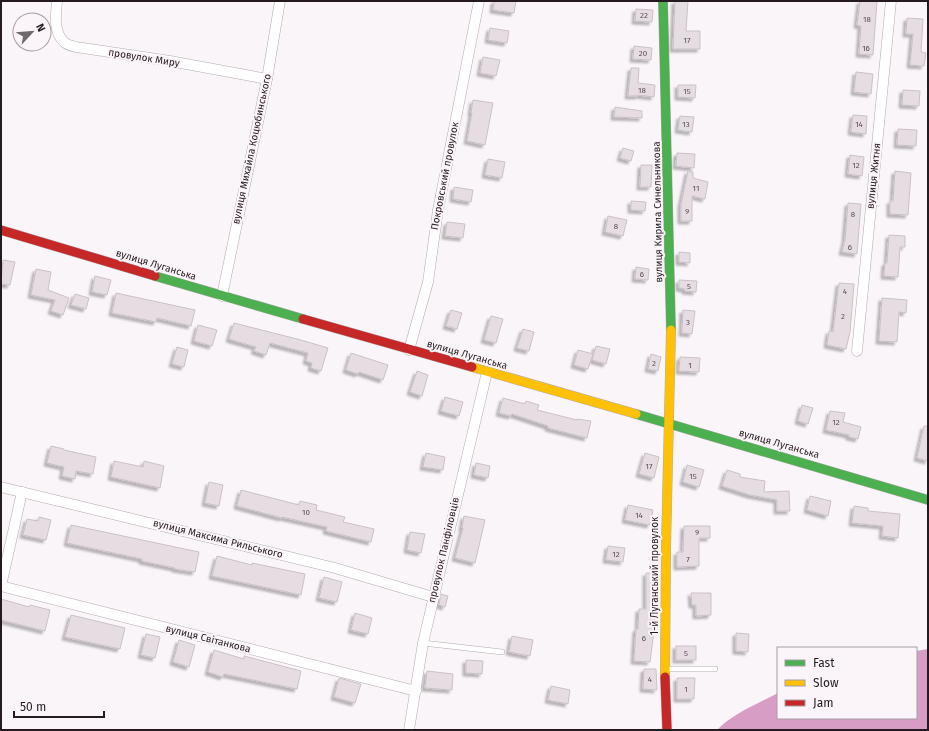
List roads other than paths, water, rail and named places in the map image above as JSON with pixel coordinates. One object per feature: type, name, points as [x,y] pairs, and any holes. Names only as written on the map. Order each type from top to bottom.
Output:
[{"type":"main road","name":"вулиця Кирила Синельникова","points":[[663,1],[671,314],[668,423]]},
{"type":"main road","name":"вулиця Луганська","points":[[1,230],[222,296],[668,423],[928,500]]},
{"type":"main road","name":"1-й Луганський провулок","points":[[667,730],[665,669],[668,423]]},
{"type":"street","name":"провулок Миру","points":[[57,1],[56,16],[58,35],[64,43],[76,47],[170,61],[267,79]]},
{"type":"street","name":"вулиця Михайла Коцюбинського","points":[[222,296],[267,79],[280,1]]},
{"type":"street","name":"Покровський провулок","points":[[409,350],[428,282],[437,216],[479,1]]},
{"type":"street","name":"вулиця Житня","points":[[857,351],[891,1]]},
{"type":"street","name":"провулок Панфіловців","points":[[410,730],[423,642],[487,372]]},
{"type":"street","name":"вулиця Максима Рильського","points":[[1,487],[335,568],[433,597]]},
{"type":"street","points":[[1,586],[22,492]]},
{"type":"street","name":"вулиця Світанкова","points":[[1,586],[416,691]]},
{"type":"lane","points":[[423,642],[502,652]]},
{"type":"lane","points":[[665,669],[715,669]]}]
